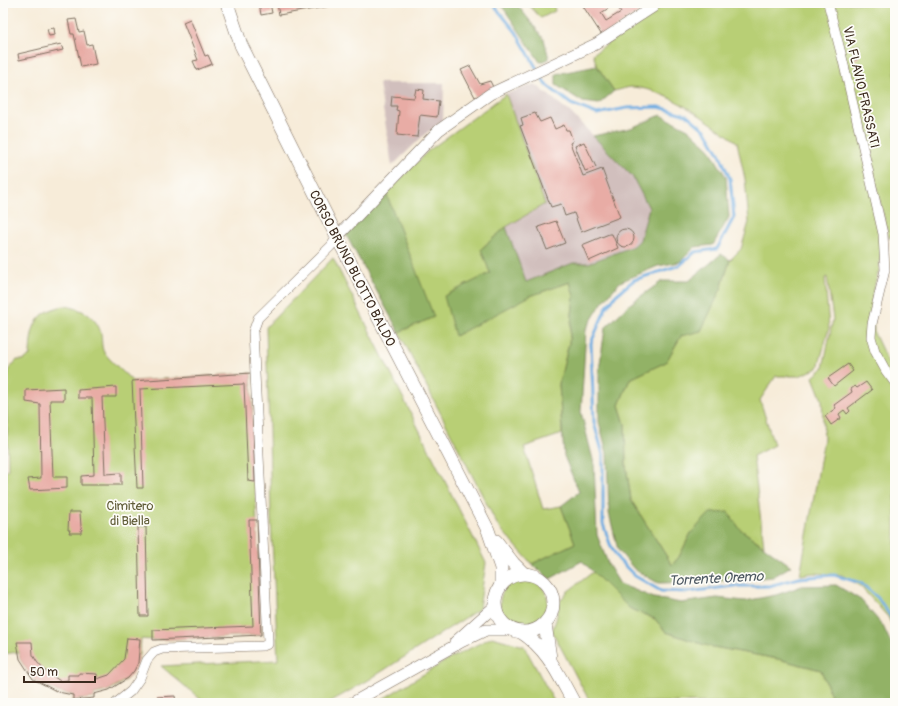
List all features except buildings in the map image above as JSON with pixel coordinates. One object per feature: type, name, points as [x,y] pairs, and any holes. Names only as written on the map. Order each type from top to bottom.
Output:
[{"type":"main road","name":"CORSO BRUNO BLOTTO BALDO","points":[[227,3],[241,45],[337,237],[488,530],[501,568],[501,584]]},
{"type":"main road","name":"CORSO BRUNO BLOTTO BALDO","points":[[488,530],[513,563],[523,573]]},
{"type":"main road","points":[[516,631],[529,632],[538,629],[545,624],[553,609],[554,600],[552,592],[547,584],[532,574],[523,573],[515,575],[508,578],[501,584],[495,598],[496,613],[500,620],[516,631],[532,639],[550,658],[574,703]]},
{"type":"main road","points":[[545,624],[550,658]]},
{"type":"street","points":[[116,703],[131,692],[140,678],[147,660],[154,652],[162,650],[263,646],[268,644],[253,332],[258,318],[330,246],[439,130],[490,94],[596,44],[623,27],[655,3]]},
{"type":"street","name":"VIA FLAVIO FRASSATI","points":[[828,3],[883,234],[885,270],[872,324],[871,337],[875,351],[886,371],[895,383]]},
{"type":"street","points":[[445,652],[495,606]]},
{"type":"street","points":[[352,703],[486,630],[516,631]]},
{"type":"shaded area","points":[[379,83],[444,83],[443,121],[425,134],[392,166]]},
{"type":"shaded area","points":[[535,84],[571,113],[632,176],[649,208],[640,240],[634,246],[589,263],[573,263],[526,282],[506,227],[545,204],[506,94]]},
{"type":"green space","points":[[500,3],[516,3],[544,39],[549,59],[540,62]]},
{"type":"green space","points":[[527,3],[553,3],[555,11],[541,18]]},
{"type":"green space","points":[[660,3],[831,3],[885,240],[879,266],[880,272],[878,273],[872,295],[874,333],[890,367],[895,372],[895,632],[888,617],[861,587],[842,575],[813,573],[800,575],[824,439],[822,400],[813,377],[823,368],[833,319],[827,277],[825,278],[829,328],[818,368],[799,376],[776,376],[760,400],[774,445],[753,456],[764,546],[740,529],[728,512],[691,533],[679,557],[672,565],[631,500],[626,465],[625,424],[619,405],[630,379],[666,362],[681,336],[721,289],[730,260],[741,249],[749,222],[745,179],[737,142],[701,116],[674,100],[660,94],[646,89],[632,87],[614,91],[597,66],[593,54],[654,11]]},
{"type":"green space","points":[[832,3],[895,3],[895,229],[889,239]]},
{"type":"green space","points":[[597,66],[614,91],[599,104],[583,102],[556,85],[556,74]]},
{"type":"green space","points":[[506,94],[545,204],[506,227],[481,249],[530,296],[570,282],[574,296],[569,343],[559,384],[562,434],[524,447],[543,509],[561,506],[575,543],[532,564],[498,526],[399,332],[433,317],[386,193],[428,151]]},
{"type":"green space","points":[[661,115],[688,129],[709,148],[726,177],[729,217],[713,245],[695,247],[680,262],[658,266],[620,282],[602,303],[586,329],[581,412],[594,464],[597,535],[609,566],[620,584],[654,598],[681,603],[717,598],[745,601],[776,595],[802,586],[836,585],[861,600],[883,626],[895,652],[895,703],[834,703],[821,670],[778,659],[708,646],[666,632],[655,619],[629,608],[582,561],[550,579],[532,564],[575,543],[561,506],[579,492],[564,456],[559,384],[569,343],[574,296],[570,282],[530,296],[455,336],[444,296],[490,273],[481,249],[506,227],[526,282],[573,263],[589,263],[634,246],[640,240],[649,208],[632,176],[593,136],[631,128]]},
{"type":"green space","points":[[386,193],[434,317],[399,332],[346,235]]},
{"type":"green space","points":[[721,254],[730,260],[721,289],[701,331],[681,336],[666,362],[630,379],[619,405],[625,424],[626,465],[631,500],[672,565],[679,557],[691,533],[710,513],[728,512],[740,529],[791,566],[773,577],[705,582],[658,583],[635,570],[618,550],[609,513],[607,453],[599,422],[599,371],[605,328],[630,304],[662,281],[689,281]]},
{"type":"green space","points":[[333,258],[486,563],[479,609],[367,681],[328,703],[205,703],[161,666],[278,660],[271,520],[266,327]]},
{"type":"green space","name":"Cimitero di Biella","points":[[64,306],[82,311],[96,322],[101,334],[102,348],[104,352],[132,381],[251,373],[261,635],[153,640],[141,639],[138,662],[132,674],[127,679],[108,691],[94,694],[94,698],[73,700],[73,695],[58,692],[33,679],[20,659],[19,652],[3,654],[3,470],[8,470],[6,384],[9,369],[17,360],[24,360],[30,355],[33,329],[40,317],[46,312]]},
{"type":"green space","points":[[593,572],[629,608],[655,619],[666,632],[708,646],[778,659],[821,670],[834,703],[590,702],[552,631],[560,601],[567,592]]},
{"type":"green space","points":[[524,579],[533,581],[541,586],[546,594],[548,603],[546,612],[541,620],[533,625],[524,627],[515,625],[507,620],[502,612],[500,603],[502,594],[507,586],[515,581]]},
{"type":"green space","points":[[492,637],[524,646],[555,703],[376,703],[447,660]]},
{"type":"waterway","name":"Torrente Oremo","points":[[492,3],[516,32],[537,69]]},
{"type":"waterway","name":"Torrente Oremo","points":[[540,74],[545,84],[571,104],[597,114],[627,108],[659,107],[687,115],[706,131],[720,155],[730,179],[734,217],[717,249],[695,252],[680,265],[634,280],[616,295],[606,308],[591,343],[594,423],[603,454],[603,524],[610,544],[618,559],[635,576],[661,591],[688,592],[734,586],[769,586],[799,578],[834,575],[861,583],[878,598],[891,617],[895,628]]}]
